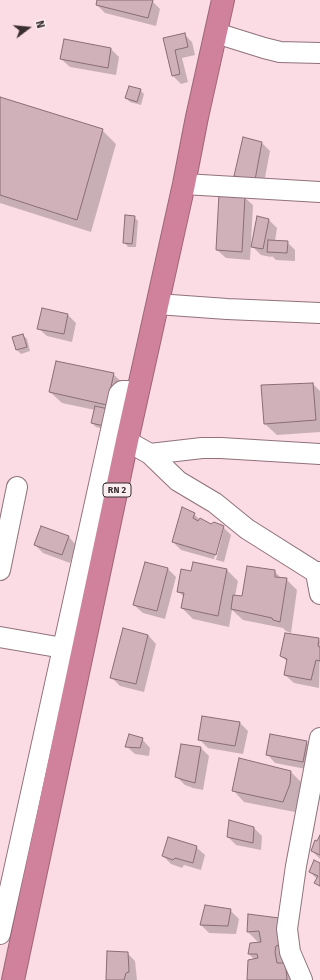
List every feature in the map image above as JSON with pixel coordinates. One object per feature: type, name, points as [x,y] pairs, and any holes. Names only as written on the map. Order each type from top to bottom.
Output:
[{"type":"highway","name":"RN 2","points":[[13,980],[127,441],[223,0]]},
{"type":"street","points":[[216,33],[280,52],[320,53]]},
{"type":"street","points":[[184,184],[320,192]]},
{"type":"street","points":[[157,304],[320,313]]},
{"type":"street","points":[[0,934],[119,394],[122,391],[138,391]]},
{"type":"street","points":[[127,441],[150,454],[178,481],[215,503],[247,530],[319,573],[320,594]]},
{"type":"street","points":[[150,454],[202,448],[320,454]]},
{"type":"street","points":[[0,570],[17,487]]},
{"type":"street","points":[[0,637],[63,648]]},
{"type":"street","points":[[302,980],[290,952],[287,929],[296,866],[320,738]]},
{"type":"building","points":[[97,0],[153,0],[148,18],[96,5]]},
{"type":"building","points":[[185,33],[188,47],[175,50],[180,74],[172,76],[163,38]]},
{"type":"building","points":[[64,39],[111,48],[108,68],[60,59]]},
{"type":"building","points":[[129,86],[141,89],[137,102],[125,98]]},
{"type":"building","points":[[0,97],[103,129],[77,220],[0,195]]},
{"type":"building","points":[[243,137],[262,142],[255,180],[234,176]]},
{"type":"building","points":[[219,194],[245,196],[242,252],[216,250]]},
{"type":"building","points":[[125,215],[135,216],[132,244],[123,243]]},
{"type":"building","points":[[257,216],[269,219],[263,249],[251,247]]},
{"type":"building","points":[[268,240],[288,241],[287,253],[267,252]]},
{"type":"building","points":[[42,308],[68,314],[64,334],[37,329]]},
{"type":"building","points":[[23,334],[27,347],[16,350],[12,337]]},
{"type":"building","points":[[56,361],[114,373],[107,405],[49,392]]},
{"type":"building","points":[[313,383],[316,420],[264,424],[261,385]]},
{"type":"building","points":[[95,406],[108,409],[104,426],[91,423]]},
{"type":"building","points":[[182,507],[195,513],[193,518],[198,521],[200,518],[211,524],[214,522],[224,526],[216,555],[172,542]]},
{"type":"building","points":[[41,526],[69,536],[62,555],[34,545]]},
{"type":"building","points":[[145,562],[168,568],[157,611],[133,605]]},
{"type":"building","points":[[193,562],[227,569],[218,616],[181,608],[184,593],[177,592],[181,569],[191,571]]},
{"type":"building","points":[[247,566],[275,570],[275,577],[287,578],[280,622],[273,620],[272,618],[231,609],[233,595],[242,596]]},
{"type":"building","points":[[123,628],[148,635],[136,684],[110,678]]},
{"type":"building","points":[[285,633],[319,638],[318,646],[320,647],[320,661],[316,660],[311,680],[284,675],[287,659],[280,656]]},
{"type":"building","points":[[202,716],[240,722],[235,746],[198,740]]},
{"type":"building","points":[[129,734],[143,738],[140,748],[125,747]]},
{"type":"building","points":[[270,734],[307,741],[303,762],[266,755]]},
{"type":"building","points":[[181,744],[201,747],[195,783],[175,777]]},
{"type":"building","points":[[239,758],[291,771],[290,784],[283,802],[232,791]]},
{"type":"building","points":[[229,820],[254,827],[253,843],[227,837]]},
{"type":"building","points":[[320,835],[320,855],[311,851],[315,840],[317,841]]},
{"type":"building","points":[[168,837],[197,846],[193,863],[175,858],[173,860],[162,856]]},
{"type":"building","points":[[314,860],[320,863],[320,886],[314,883],[318,876],[309,872]]},
{"type":"building","points":[[205,905],[231,909],[228,926],[200,925]]},
{"type":"building","points":[[248,914],[279,918],[282,944],[276,946],[275,952],[277,963],[284,963],[287,980],[247,980],[248,960],[258,958],[257,954],[248,954],[250,943],[261,942],[259,931],[247,932]]},
{"type":"building","points":[[107,951],[128,952],[129,972],[126,973],[124,980],[106,980]]}]
